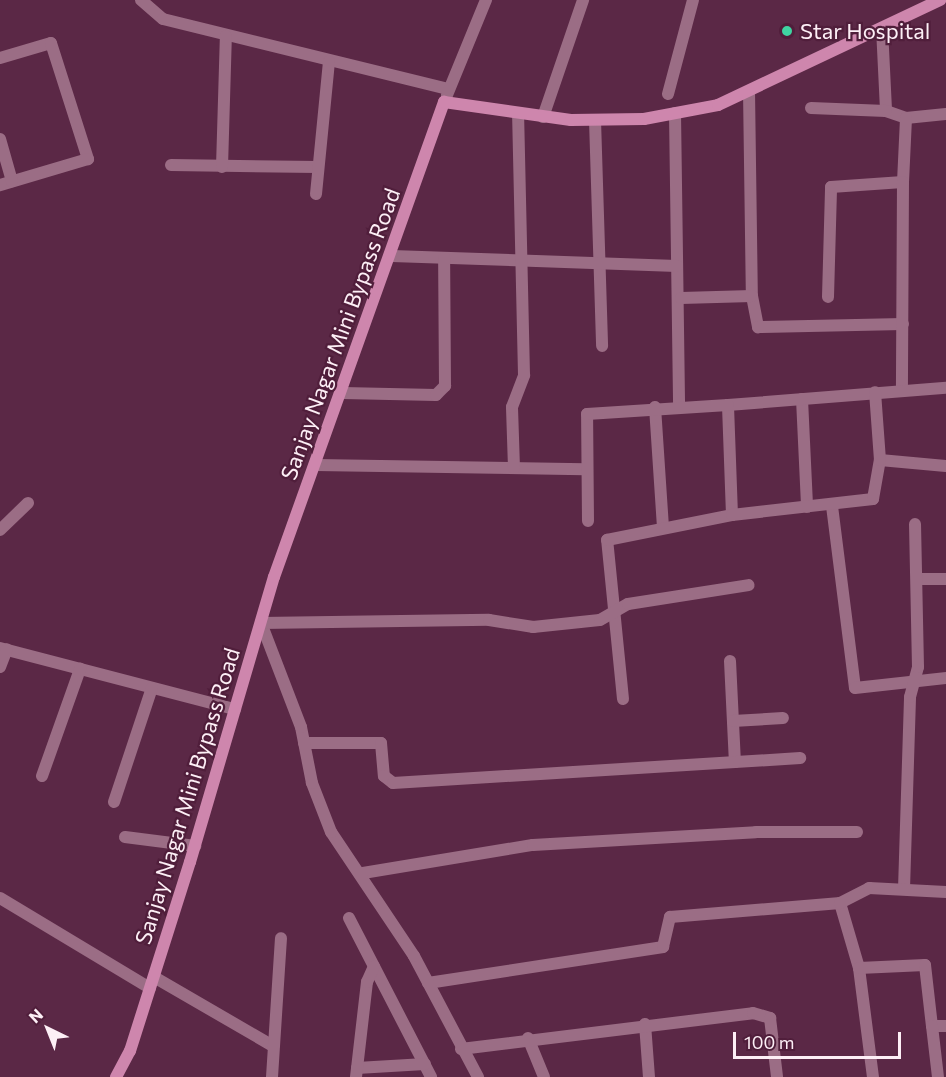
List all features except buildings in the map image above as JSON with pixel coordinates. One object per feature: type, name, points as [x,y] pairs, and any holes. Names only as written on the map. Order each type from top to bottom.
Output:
[{"type":"street","points":[[141,0],[163,19],[329,62],[449,89]]},
{"type":"street","points":[[486,0],[444,102],[543,117],[595,120],[675,113],[718,105],[940,0]]},
{"type":"street","points":[[543,117],[583,0]]},
{"type":"street","points":[[668,94],[693,0]]},
{"type":"street","points":[[882,28],[886,111]]},
{"type":"street","points":[[222,167],[226,36]]},
{"type":"street","points":[[0,58],[51,43],[88,159],[6,183],[0,139]]},
{"type":"street","points":[[316,194],[329,62]]},
{"type":"street","points":[[749,91],[752,296],[758,327],[903,324]]},
{"type":"street","name":"Sanjay Nagar Mini Bypass Road","points":[[116,1077],[152,983],[261,622],[392,256],[444,102]]},
{"type":"street","points":[[811,108],[886,111],[906,118],[946,114]]},
{"type":"street","points":[[675,113],[677,267],[681,298],[679,405]]},
{"type":"street","points":[[514,468],[512,407],[524,375],[518,114]]},
{"type":"street","points":[[902,388],[903,182],[906,118]]},
{"type":"street","points":[[595,120],[602,346]]},
{"type":"street","points":[[171,165],[318,167]]},
{"type":"street","points":[[828,297],[831,187],[903,182]]},
{"type":"street","points":[[392,256],[599,262],[677,267]]},
{"type":"street","points":[[343,393],[436,395],[445,386],[444,258]]},
{"type":"street","points":[[681,298],[752,296]]},
{"type":"street","points":[[588,521],[585,469],[587,414],[679,405],[728,405],[802,399],[902,388],[946,388]]},
{"type":"street","points":[[623,699],[607,540],[732,515],[832,506],[873,499],[880,460],[875,392]]},
{"type":"street","points":[[802,399],[807,507]]},
{"type":"street","points":[[728,405],[732,515]]},
{"type":"street","points":[[655,407],[663,528]]},
{"type":"street","points":[[880,460],[946,466]]},
{"type":"street","points":[[316,465],[585,469]]},
{"type":"street","points":[[0,530],[28,503]]},
{"type":"street","points":[[832,506],[855,688],[946,678]]},
{"type":"street","points":[[904,889],[913,682],[918,667],[918,579],[915,524]]},
{"type":"street","points":[[918,579],[946,579]]},
{"type":"street","points":[[478,1077],[461,1049],[428,983],[363,873],[331,832],[304,743],[261,622],[489,620],[533,627],[600,620],[628,604],[749,585]]},
{"type":"street","points":[[0,668],[3,648],[235,709]]},
{"type":"street","points":[[730,661],[735,762]]},
{"type":"street","points":[[42,776],[80,669]]},
{"type":"street","points":[[114,802],[152,688]]},
{"type":"street","points":[[733,721],[783,718]]},
{"type":"street","points":[[304,743],[381,743],[384,776],[393,783],[800,758]]},
{"type":"street","points":[[363,873],[533,845],[756,832],[857,832]]},
{"type":"street","points":[[125,837],[195,846]]},
{"type":"street","points":[[428,983],[663,947],[670,916],[840,903],[869,888],[946,892]]},
{"type":"street","points":[[0,898],[152,983],[273,1046]]},
{"type":"street","points":[[840,903],[858,968],[873,1077]]},
{"type":"street","points":[[349,918],[431,1077]]},
{"type":"street","points":[[272,1077],[281,938]]},
{"type":"street","points":[[858,968],[925,965],[938,1077]]},
{"type":"street","points":[[374,966],[367,982],[356,1073],[425,1064]]},
{"type":"street","points":[[461,1049],[645,1023],[753,1013],[770,1018],[777,1077]]},
{"type":"street","points":[[645,1023],[649,1077]]},
{"type":"street","points":[[932,1026],[946,1026]]},
{"type":"street","points":[[528,1038],[544,1077]]},
{"type":"place","name":"Star Hospital","points":[[787,31]]}]
